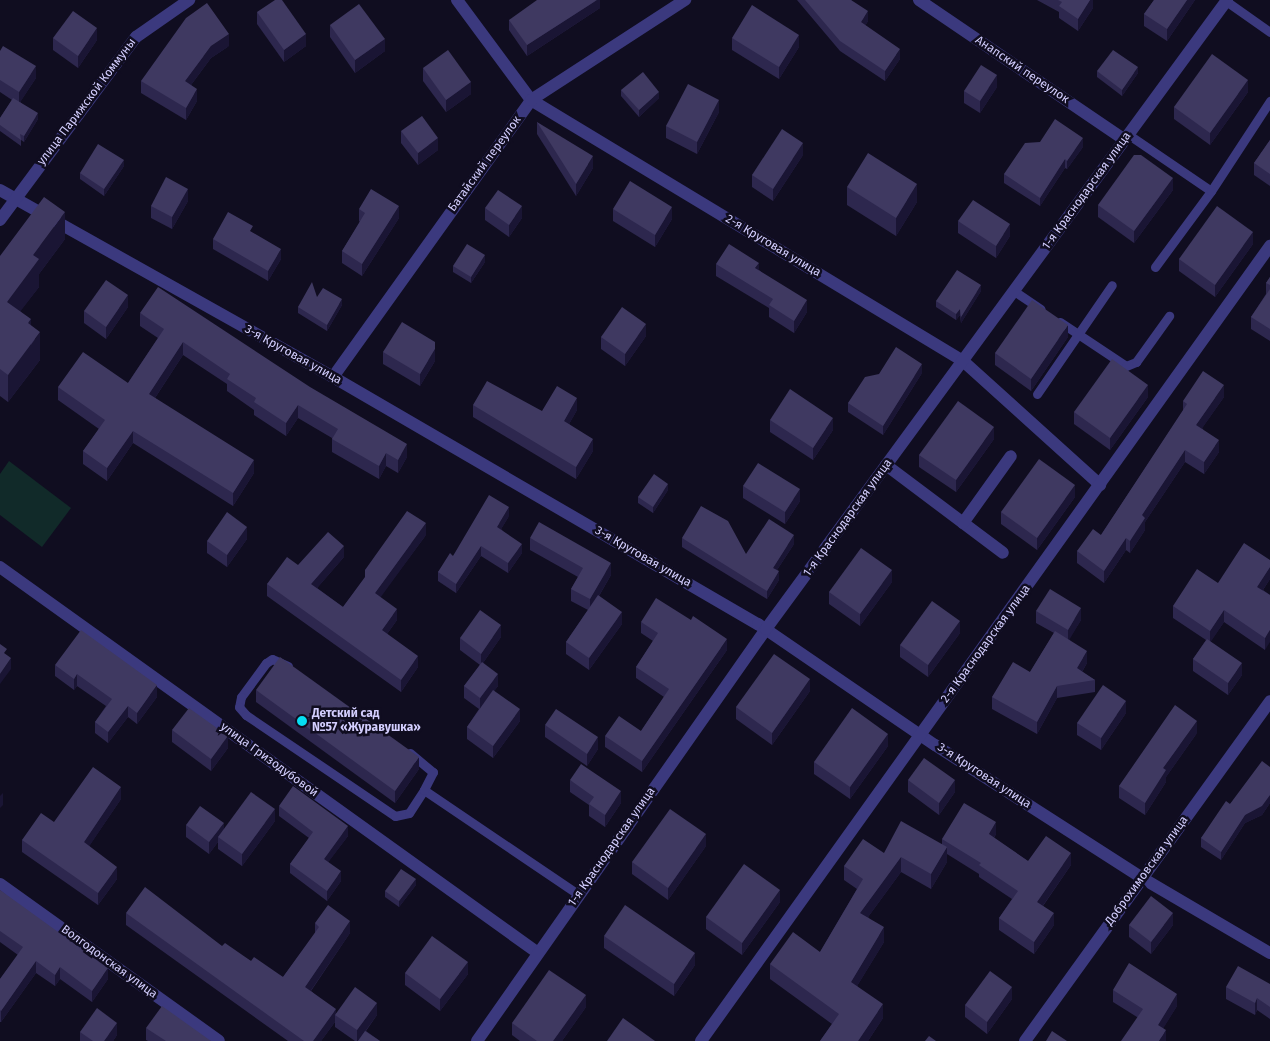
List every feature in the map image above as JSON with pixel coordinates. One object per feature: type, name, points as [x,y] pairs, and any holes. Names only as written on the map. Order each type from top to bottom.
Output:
[{"type":"street","name":"улица Парижской Коммуны","points":[[0,220],[14,198],[136,37],[189,0]]},
{"type":"street","name":"2-я Круговая улица","points":[[457,0],[531,100],[963,361],[1100,485]]},
{"type":"street","name":"Батайский переулок","points":[[333,377],[531,100],[685,0]]},
{"type":"street","name":"Анапский переулок","points":[[919,0],[1127,137]]},
{"type":"street","name":"1-я Краснодарская улица","points":[[477,1041],[766,629],[1226,1]]},
{"type":"street","name":"3-я Круговая улица","points":[[0,190],[333,377],[766,629],[921,736],[1142,878],[1270,953]]},
{"type":"street","name":"2-я Краснодарская улица","points":[[701,1041],[1270,246]]},
{"type":"street","points":[[963,523],[1011,456]]},
{"type":"street","points":[[886,465],[1003,553]]},
{"type":"street","name":"улица Гризодубовой","points":[[0,567],[538,953]]},
{"type":"street","name":"Доброхимовская улица","points":[[1024,1041],[1270,700]]},
{"type":"street","name":"Волгодонская улица","points":[[0,884],[219,1041]]},
{"type":"lane","points":[[1226,1],[1270,32]]},
{"type":"lane","points":[[1155,267],[1211,191],[1270,101]]},
{"type":"lane","points":[[1127,137],[1211,191]]},
{"type":"lane","points":[[1037,394],[1112,285]]},
{"type":"lane","points":[[1014,291],[1126,366],[1136,362],[1169,316]]},
{"type":"lane","points":[[295,672],[279,660],[272,659],[266,663],[241,697],[239,707],[246,716],[395,816],[408,813],[424,790],[433,772],[398,744]]},
{"type":"lane","points":[[424,790],[578,895]]},
{"type":"green space","points":[[9,461],[71,508],[42,547],[0,515],[0,474]]},
{"type":"building","points":[[275,0],[282,0],[306,34],[284,50],[257,12]]},
{"type":"building","points":[[537,0],[597,0],[527,45],[509,20]]},
{"type":"building","points":[[805,0],[851,0],[868,11],[861,22],[900,49],[885,71],[840,41]]},
{"type":"building","points":[[1058,0],[1090,0],[1078,19],[1059,6],[1062,2]]},
{"type":"building","points":[[1154,0],[1187,0],[1167,29],[1144,14]]},
{"type":"building","points":[[207,3],[229,34],[211,46],[185,81],[197,89],[186,108],[141,81],[186,18]]},
{"type":"building","points":[[359,4],[385,39],[355,60],[330,25]]},
{"type":"building","points":[[752,5],[799,35],[779,67],[732,38]]},
{"type":"building","points":[[73,11],[97,28],[78,56],[53,38]]},
{"type":"building","points":[[3,46],[36,66],[19,92],[0,80],[0,51]]},
{"type":"building","points":[[448,50],[471,82],[446,100],[423,68]]},
{"type":"building","points":[[1113,50],[1138,67],[1122,90],[1097,71]]},
{"type":"building","points":[[1212,54],[1248,80],[1210,133],[1174,107]]},
{"type":"building","points":[[981,65],[997,75],[980,101],[964,91]]},
{"type":"building","points":[[643,72],[659,92],[639,110],[621,90]]},
{"type":"building","points":[[688,84],[719,100],[697,142],[666,126]]},
{"type":"building","points":[[13,98],[38,113],[24,136],[20,134],[21,140],[0,125],[0,118]]},
{"type":"building","points":[[422,116],[438,138],[418,153],[401,131]]},
{"type":"building","points":[[1055,119],[1083,138],[1067,161],[1065,159],[1040,198],[1004,174],[1025,143],[1040,142]]},
{"type":"building","points":[[537,122],[593,156],[576,184]]},
{"type":"building","points":[[782,129],[803,143],[773,189],[752,175]]},
{"type":"building","points":[[1270,140],[1270,174],[1254,163]]},
{"type":"building","points":[[98,144],[124,160],[104,189],[80,173]]},
{"type":"building","points":[[868,153],[917,184],[896,218],[847,187]]},
{"type":"building","points":[[1134,155],[1141,155],[1173,178],[1134,231],[1098,205]]},
{"type":"building","points":[[166,177],[188,189],[172,217],[151,206]]},
{"type":"building","points":[[630,181],[672,207],[655,235],[613,209]]},
{"type":"building","points":[[371,189],[399,206],[362,264],[342,251],[365,213],[359,209]]},
{"type":"building","points":[[498,190],[522,206],[509,225],[485,208]]},
{"type":"building","points":[[44,197],[65,212],[33,255],[39,259],[7,302],[31,319],[28,323],[40,332],[8,375],[0,369],[0,256]]},
{"type":"building","points":[[973,200],[1010,224],[996,246],[958,221]]},
{"type":"building","points":[[1217,206],[1253,232],[1215,285],[1179,259]]},
{"type":"building","points":[[228,212],[253,226],[250,231],[281,249],[268,271],[213,239]]},
{"type":"building","points":[[467,244],[485,255],[471,277],[453,266]]},
{"type":"building","points":[[729,244],[759,263],[755,268],[807,300],[794,321],[769,305],[773,299],[716,264]]},
{"type":"building","points":[[957,270],[981,285],[961,317],[960,309],[956,314],[936,301]]},
{"type":"building","points":[[1270,277],[1270,285],[1266,283]]},
{"type":"building","points":[[106,280],[128,295],[106,327],[84,311]]},
{"type":"building","points":[[312,282],[317,297],[323,288],[342,299],[327,325],[298,307]]},
{"type":"building","points":[[158,287],[310,387],[407,444],[398,460],[386,453],[379,466],[332,439],[338,429],[298,405],[286,423],[254,402],[256,398],[227,379],[230,374],[183,342],[149,394],[254,460],[233,493],[133,431],[107,468],[83,451],[105,420],[58,387],[83,352],[128,383],[164,329],[140,313]]},
{"type":"building","points":[[1270,289],[1270,329],[1251,317]]},
{"type":"building","points":[[1032,300],[1068,325],[1031,379],[995,353]]},
{"type":"building","points":[[622,307],[646,324],[625,354],[601,337]]},
{"type":"building","points":[[402,322],[435,342],[435,349],[420,374],[383,352]]},
{"type":"building","points":[[896,347],[922,364],[883,426],[848,403],[865,377],[879,374]]},
{"type":"building","points":[[1112,359],[1148,385],[1110,438],[1074,412]]},
{"type":"building","points":[[1203,371],[1224,385],[1196,425],[1219,440],[1204,462],[1185,450],[1142,515],[1145,518],[1130,541],[1126,538],[1104,571],[1077,551],[1093,529],[1101,535],[1187,404],[1183,401]]},
{"type":"building","points":[[487,381],[542,411],[557,386],[577,398],[564,421],[593,439],[576,467],[473,405]]},
{"type":"building","points":[[790,389],[833,418],[813,448],[770,420]]},
{"type":"building","points":[[958,401],[994,427],[956,480],[919,455]]},
{"type":"building","points":[[1039,459],[1075,485],[1037,538],[1001,512]]},
{"type":"building","points":[[758,463],[800,489],[785,512],[743,486]]},
{"type":"building","points":[[654,474],[668,484],[653,507],[638,497]]},
{"type":"building","points":[[489,495],[509,507],[497,527],[522,544],[508,563],[481,546],[456,584],[438,572],[450,553],[453,556]]},
{"type":"building","points":[[701,506],[728,521],[746,554],[769,519],[794,535],[773,568],[779,571],[767,591],[682,538]]},
{"type":"building","points":[[407,511],[426,523],[375,593],[397,609],[382,630],[418,656],[401,680],[267,584],[287,557],[298,565],[328,532],[344,546],[311,584],[343,607],[365,577],[365,570]]},
{"type":"building","points":[[227,512],[247,527],[227,555],[207,541]]},
{"type":"building","points":[[539,522],[611,563],[590,599],[571,589],[583,568],[530,538]]},
{"type":"building","points":[[1244,543],[1270,560],[1270,567],[1257,587],[1270,595],[1270,630],[1265,638],[1224,610],[1210,631],[1173,606],[1197,569],[1218,583]]},
{"type":"building","points":[[861,548],[892,570],[860,614],[829,592]]},
{"type":"building","points":[[1050,589],[1081,608],[1068,630],[1036,611]]},
{"type":"building","points":[[598,595],[622,612],[589,658],[566,642]]},
{"type":"building","points":[[656,598],[691,620],[693,616],[727,639],[642,761],[605,736],[619,716],[641,731],[669,689],[636,667],[658,633],[641,622]]},
{"type":"building","points":[[932,601],[960,621],[928,665],[900,645]]},
{"type":"building","points":[[480,610],[501,625],[481,654],[460,638]]},
{"type":"building","points":[[81,630],[157,685],[137,713],[128,706],[108,732],[95,722],[112,699],[77,674],[74,679],[55,665]]},
{"type":"building","points":[[1055,631],[1087,651],[1077,668],[1095,680],[1057,686],[1037,722],[992,697],[1013,662],[1030,672]]},
{"type":"building","points":[[1207,639],[1242,663],[1228,683],[1193,659]]},
{"type":"building","points":[[0,644],[7,649],[4,653],[11,658],[0,674]]},
{"type":"building","points":[[774,654],[810,679],[772,733],[736,707]]},
{"type":"building","points":[[280,657],[419,757],[395,791],[256,690]]},
{"type":"building","points":[[482,662],[498,674],[480,698],[464,686]]},
{"type":"building","points":[[1103,685],[1126,701],[1101,738],[1077,723]]},
{"type":"building","points":[[493,690],[520,709],[493,746],[467,727]]},
{"type":"building","points":[[1175,705],[1197,721],[1163,768],[1166,770],[1145,803],[1119,786]]},
{"type":"building","points":[[189,708],[228,736],[211,759],[172,730]]},
{"type":"building","points":[[852,708],[888,734],[850,787],[814,762]]},
{"type":"building","points":[[556,709],[598,737],[587,754],[545,725]]},
{"type":"building","points":[[924,758],[955,780],[939,803],[908,780]]},
{"type":"building","points":[[1262,761],[1270,767],[1270,795],[1262,806],[1245,815],[1221,852],[1201,838],[1226,801],[1230,804]]},
{"type":"building","points":[[581,764],[621,791],[605,815],[589,804],[594,797],[570,780]]},
{"type":"building","points":[[93,767],[121,787],[84,842],[117,867],[98,893],[22,840],[41,813],[54,822]]},
{"type":"building","points":[[293,786],[348,826],[324,859],[341,871],[327,891],[290,864],[313,832],[279,806]]},
{"type":"building","points":[[251,792],[275,809],[242,854],[218,837]]},
{"type":"building","points":[[964,803],[996,822],[989,834],[1028,861],[1046,836],[1071,853],[1037,902],[1054,913],[1034,942],[999,918],[1018,891],[979,865],[981,863],[942,839]]},
{"type":"building","points":[[200,806],[224,823],[209,842],[186,825]]},
{"type":"building","points":[[670,809],[706,834],[668,888],[632,862]]},
{"type":"building","points":[[901,821],[947,847],[931,874],[901,857],[860,913],[884,927],[851,982],[883,1004],[858,1041],[820,1041],[839,1014],[770,964],[793,932],[820,952],[863,879],[844,866],[863,839],[884,853]]},
{"type":"building","points":[[744,864],[780,890],[742,943],[706,917]]},
{"type":"building","points":[[401,869],[416,879],[399,901],[385,891]]},
{"type":"building","points":[[145,887],[222,946],[225,943],[251,961],[254,957],[283,977],[319,927],[315,923],[328,905],[350,921],[305,987],[336,1009],[313,1041],[304,1041],[126,913]]},
{"type":"building","points":[[0,890],[108,968],[92,991],[60,967],[55,975],[36,961],[0,1010],[0,979],[23,947],[0,931]]},
{"type":"building","points":[[1151,896],[1173,913],[1151,942],[1129,925]]},
{"type":"building","points":[[625,905],[695,953],[674,984],[604,936]]},
{"type":"building","points":[[432,936],[468,962],[440,999],[405,973]]},
{"type":"building","points":[[1129,963],[1177,994],[1158,1025],[1166,1030],[1159,1041],[1121,1041],[1143,1009],[1113,990]]},
{"type":"building","points":[[1238,966],[1270,984],[1270,1007],[1257,998],[1255,1003],[1226,987]]},
{"type":"building","points":[[549,970],[586,995],[553,1041],[537,1041],[512,1023]]},
{"type":"building","points":[[990,971],[1012,987],[987,1022],[965,1005]]},
{"type":"building","points":[[355,987],[377,1003],[357,1030],[335,1015]]},
{"type":"building","points":[[162,1006],[211,1041],[166,1041],[146,1028]]},
{"type":"building","points":[[97,1008],[117,1023],[104,1041],[93,1041],[80,1032]]},
{"type":"building","points":[[623,1018],[655,1041],[607,1041]]},
{"type":"building","points":[[365,1031],[380,1041],[358,1041]]},
{"type":"building","points":[[1052,1031],[1067,1041],[1046,1041]]},
{"type":"building","points":[[929,1036],[936,1041],[925,1041]]},
{"type":"place","name":"Детский сад №57 «Журавушка»","points":[[302,721]]}]
